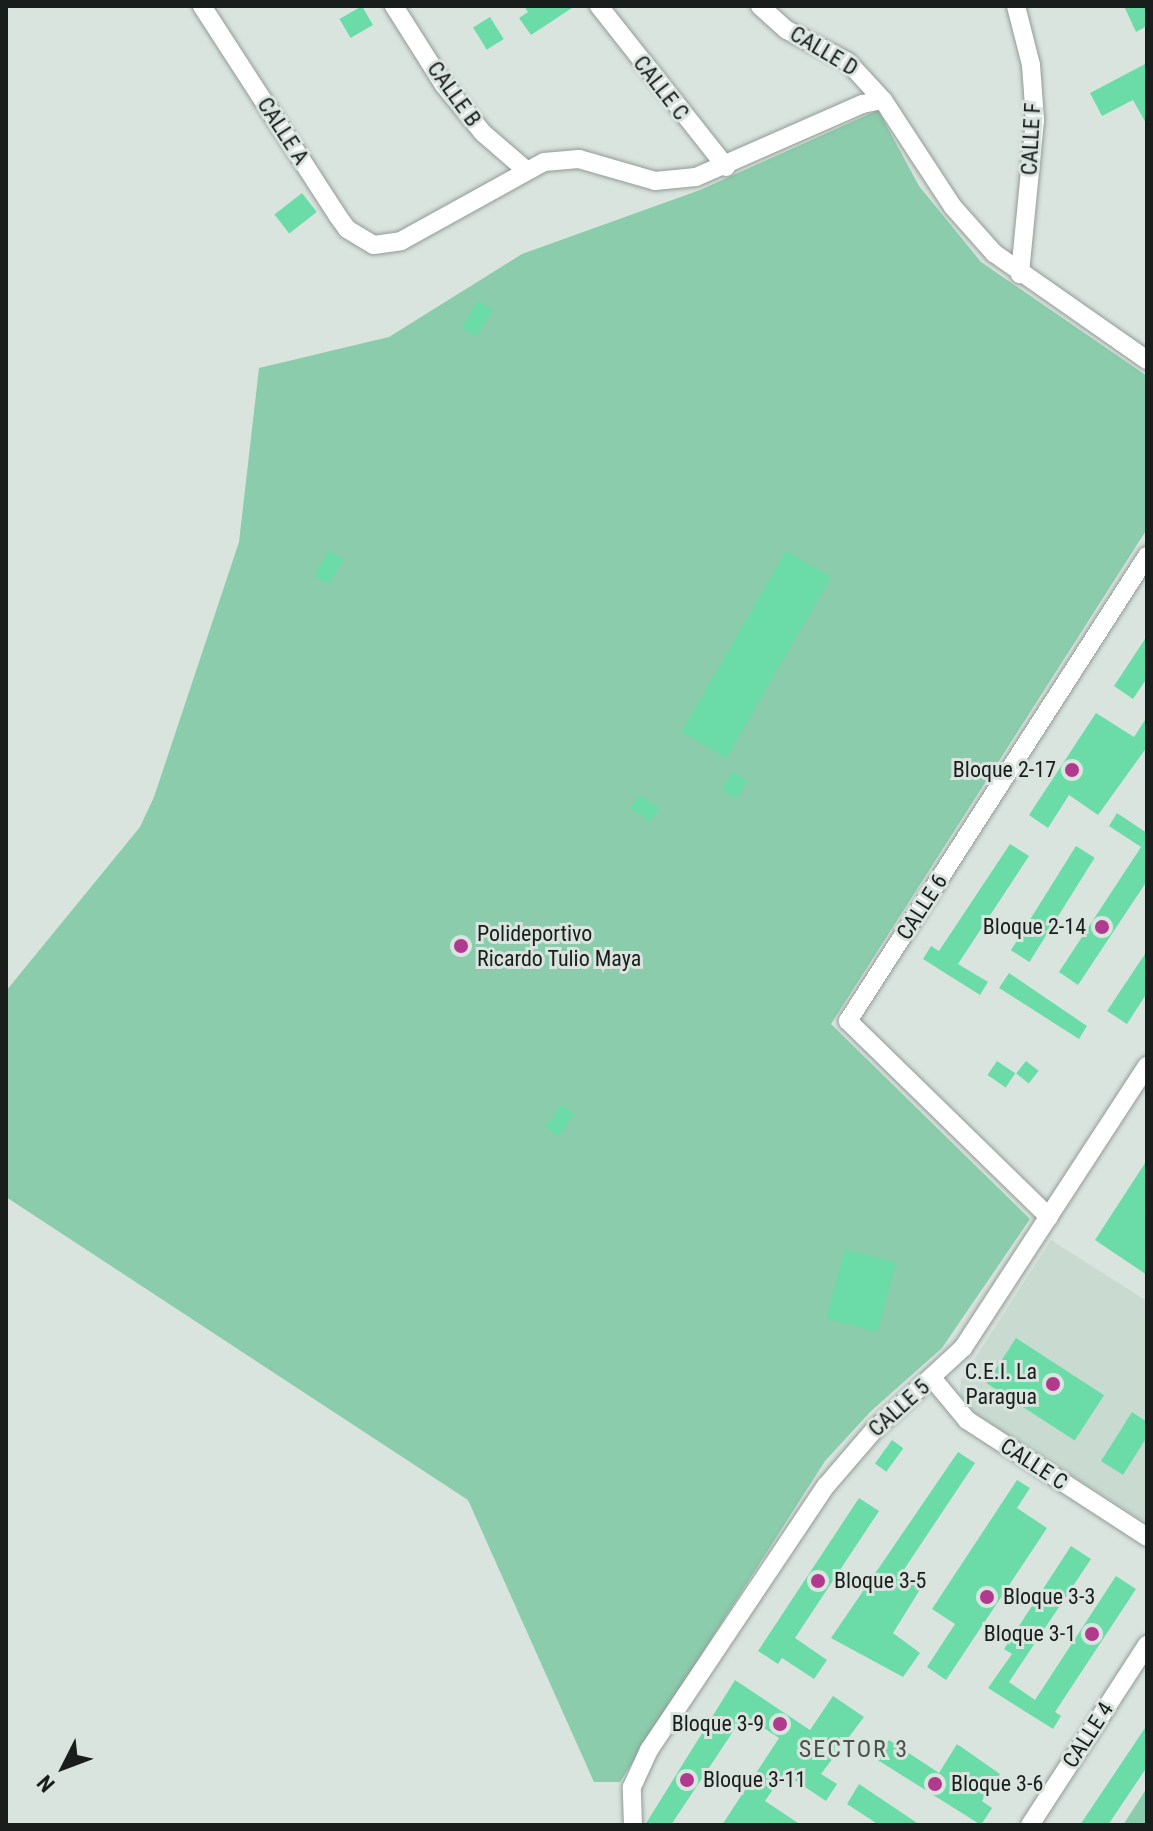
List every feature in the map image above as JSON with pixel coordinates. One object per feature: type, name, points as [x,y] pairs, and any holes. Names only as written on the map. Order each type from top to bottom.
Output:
[{"type":"street","name":"CALLE A","points":[[202,6],[342,222],[374,245],[401,241],[527,171]]},
{"type":"street","name":"CALLE B","points":[[394,6],[444,85],[483,133],[527,171]]},
{"type":"street","name":"CALLE C","points":[[599,6],[726,167]]},
{"type":"street","name":"CALLE D","points":[[760,6],[787,30],[848,62],[888,106],[953,207],[1020,274],[1147,360]]},
{"type":"street","name":"CALLE F","points":[[1016,6],[1031,65],[1035,120],[1020,274]]},
{"type":"street","points":[[527,171],[544,162],[579,159],[673,181],[726,167],[862,104],[888,106]]},
{"type":"street","name":"CALLE 6","points":[[1049,1217],[848,1021],[1147,556]]},
{"type":"street","name":"CALLE 5","points":[[633,1825],[632,1787],[649,1750],[826,1486],[874,1430],[932,1378],[979,1326],[1147,1066]]},
{"type":"street","name":"CALLE C","points":[[932,1378],[967,1420],[1147,1537]]},
{"type":"street","name":"CALLE 4","points":[[1030,1825],[1147,1645]]},
{"type":"shaded area","name":"C.E.I. La Paragua","points":[[1051,1240],[1147,1301],[1147,1523],[975,1413],[960,1395],[961,1380]]},
{"type":"green space","name":"Polideportivo Ricardo Tulio Maya","points":[[878,110],[919,186],[981,262],[1147,376],[1147,529],[831,1024],[1030,1219],[942,1348],[871,1411],[825,1461],[620,1782],[594,1782],[468,1500],[6,1197],[6,991],[140,827],[154,797],[239,542],[259,368],[389,337],[522,254],[700,190]]},
{"type":"green space","points":[[1147,1788],[1147,1825],[1123,1825]]},
{"type":"building","points":[[362,6],[373,25],[350,38],[339,19]]},
{"type":"building","points":[[524,6],[575,6],[531,35],[519,18],[528,12]]},
{"type":"building","points":[[1124,6],[1147,6],[1147,26],[1136,32]]},
{"type":"building","points":[[490,17],[504,39],[487,50],[473,28]]},
{"type":"building","points":[[1147,63],[1147,125],[1133,100],[1102,116],[1090,93]]},
{"type":"building","points":[[302,193],[317,212],[289,233],[274,215]]},
{"type":"building","points":[[478,301],[493,310],[477,336],[462,328]]},
{"type":"building","points":[[329,551],[344,560],[329,585],[314,576]]},
{"type":"building","points":[[786,551],[831,577],[727,758],[682,732]]},
{"type":"building","points":[[1147,636],[1147,678],[1133,699],[1114,686]]},
{"type":"building","points":[[1096,713],[1134,737],[1147,717],[1147,747],[1098,815],[1069,795],[1048,828],[1029,815]]},
{"type":"building","points":[[733,772],[747,781],[736,799],[722,790]]},
{"type":"building","points":[[639,795],[659,808],[650,821],[630,808]]},
{"type":"building","name":"Bloque 2-14","points":[[1117,813],[1147,833],[1147,881],[1078,985],[1059,972],[1141,847],[1109,826]]},
{"type":"building","points":[[1010,844],[1029,856],[958,964],[988,982],[980,995],[923,959],[931,946],[939,951]]},
{"type":"building","points":[[1076,846],[1095,858],[1029,962],[1011,950]]},
{"type":"building","points":[[1147,951],[1147,993],[1127,1024],[1107,1011]]},
{"type":"building","points":[[1009,973],[1087,1026],[1079,1039],[999,988]]},
{"type":"building","points":[[997,1061],[1015,1073],[1006,1087],[987,1075]]},
{"type":"building","points":[[1026,1061],[1039,1071],[1029,1083],[1016,1074]]},
{"type":"building","points":[[561,1105],[574,1114],[559,1136],[546,1127]]},
{"type":"building","points":[[1147,1160],[1147,1275],[1095,1240]]},
{"type":"building","points":[[845,1249],[896,1263],[878,1332],[826,1319]]},
{"type":"building","points":[[1016,1338],[1104,1395],[1075,1440],[987,1383]]},
{"type":"building","points":[[1132,1412],[1147,1422],[1147,1437],[1123,1475],[1101,1461]]},
{"type":"building","points":[[892,1440],[903,1448],[886,1472],[875,1463]]},
{"type":"building","points":[[958,1452],[975,1463],[901,1574],[921,1588],[893,1633],[920,1653],[903,1677],[831,1638]]},
{"type":"building","points":[[1017,1480],[1030,1488],[1017,1508],[1047,1528],[946,1680],[927,1667],[955,1624],[932,1609]]},
{"type":"building","name":"Bloque 3-5","points":[[859,1498],[879,1511],[795,1638],[827,1660],[814,1679],[782,1658],[778,1664],[758,1651]]},
{"type":"building","points":[[1071,1546],[1091,1559],[1009,1682],[1035,1700],[1116,1576],[1136,1589],[1055,1712],[1061,1716],[1053,1729],[988,1688],[1012,1654],[1004,1649]]},
{"type":"building","points":[[735,1680],[810,1730],[833,1696],[864,1717],[821,1774],[837,1784],[826,1801],[784,1773],[765,1801],[801,1825],[722,1825],[779,1738],[744,1715],[671,1825],[645,1825]]},
{"type":"building","points":[[1147,1725],[1147,1767],[1108,1825],[1080,1825]]},
{"type":"building","points":[[889,1740],[939,1773],[957,1744],[1000,1774],[982,1801],[992,1808],[981,1825],[876,1759]]},
{"type":"building","points":[[859,1784],[920,1825],[879,1825],[847,1804]]},
{"type":"place","name":"Bloque 2-17","points":[[1072,770]]},
{"type":"place","name":"Bloque 2-14","points":[[1102,927]]},
{"type":"place","name":"Polideportivo Ricardo Tulio Maya","points":[[461,946]]},
{"type":"place","name":"C.E.I. La Paragua","points":[[1053,1384]]},
{"type":"place","name":"Bloque 3-5","points":[[818,1581]]},
{"type":"place","name":"Bloque 3-3","points":[[987,1597]]},
{"type":"place","name":"Bloque 3-1","points":[[1092,1634]]},
{"type":"place","name":"Bloque 3-9","points":[[780,1724]]},
{"type":"place","name":"Bloque 3-11","points":[[687,1780]]},
{"type":"place","name":"Bloque 3-6","points":[[935,1784]]},
{"type":"district","name":"SECTOR 3","points":[[854,1750]]}]
